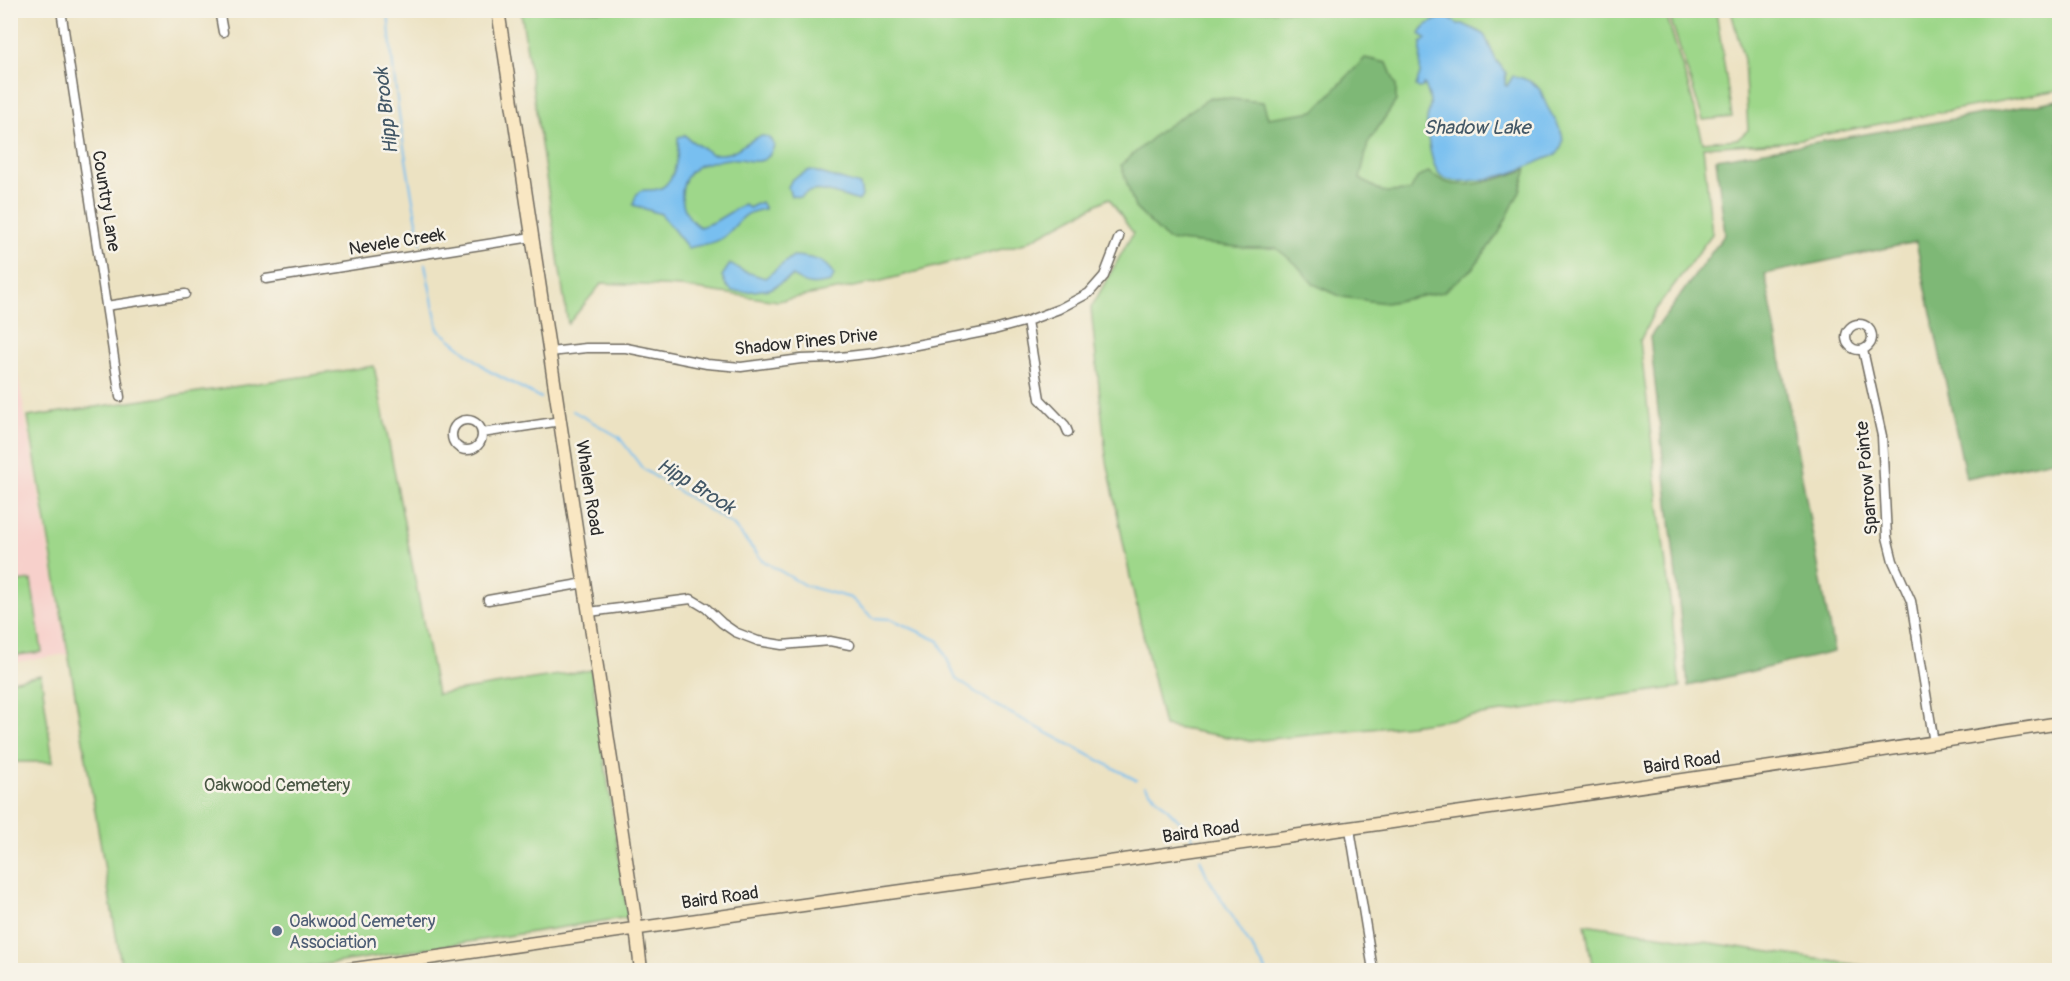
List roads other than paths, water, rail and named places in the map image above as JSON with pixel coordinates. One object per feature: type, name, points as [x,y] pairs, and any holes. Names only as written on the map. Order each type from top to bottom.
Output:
[{"type":"street","name":"Country Lane","points":[[61,10],[120,397]]},
{"type":"street","points":[[219,10],[223,32]]},
{"type":"street","name":"Whalen Road","points":[[498,10],[590,612],[641,970]]},
{"type":"street","name":"Nevele Creek","points":[[266,279],[532,237]]},
{"type":"street","name":"Shadow Pines Drive","points":[[550,352],[586,348],[626,348],[707,364],[741,367],[875,353],[994,330],[1027,321],[1073,303],[1094,289],[1104,276],[1119,237]]},
{"type":"street","points":[[105,306],[184,294]]},
{"type":"street","points":[[1027,321],[1040,399],[1065,425],[1068,432]]},
{"type":"street","name":"Sparrow Pointe","points":[[1863,350],[1882,442],[1887,537],[1893,561],[1911,601],[1934,743]]},
{"type":"street","points":[[482,433],[561,420]]},
{"type":"street","points":[[488,600],[585,583]]},
{"type":"street","points":[[590,612],[691,599],[706,608],[735,632],[758,641],[782,645],[830,641],[850,645]]},
{"type":"street","name":"Baird Road","points":[[346,970],[1350,829],[2060,723]]},
{"type":"street","points":[[1350,829],[1374,970]]},
{"type":"water","name":"Shadow Lake","points":[[1441,18],[1448,18],[1484,34],[1496,60],[1506,73],[1505,85],[1507,86],[1513,76],[1535,84],[1560,129],[1563,142],[1556,155],[1517,171],[1491,178],[1470,181],[1451,180],[1444,178],[1438,172],[1428,136],[1429,96],[1425,85],[1419,88],[1416,86],[1420,74],[1421,43],[1426,39],[1420,34],[1421,31]]},
{"type":"water","points":[[685,135],[711,154],[728,153],[760,136],[766,136],[774,146],[763,160],[731,159],[712,162],[694,169],[687,176],[683,185],[683,204],[686,213],[700,227],[714,222],[744,204],[749,208],[761,202],[765,209],[746,215],[721,239],[688,248],[661,214],[633,205],[640,191],[658,189],[669,181],[677,159],[678,137]]},
{"type":"water","points":[[810,170],[860,185],[862,196],[859,201],[837,194],[813,191],[801,197],[791,196],[788,187],[792,179]]},
{"type":"water","points":[[793,256],[812,258],[822,262],[834,275],[831,282],[810,284],[793,276],[770,289],[745,292],[732,291],[722,276],[730,264],[765,278]]},
{"type":"waterway","name":"Hipp Brook","points":[[388,10],[401,127],[421,243]]},
{"type":"waterway","name":"Hipp Brook","points":[[425,264],[438,329],[489,371],[541,398]]},
{"type":"waterway","name":"Hipp Brook","points":[[573,411],[619,437],[643,469],[733,525],[763,561],[806,586],[851,598],[873,618],[891,619],[939,641],[956,679],[995,705],[1136,780]]},
{"type":"waterway","name":"Hipp Brook","points":[[1145,786],[1191,833],[1193,840]]},
{"type":"waterway","name":"Hipp Brook","points":[[1200,859],[1207,876],[1266,970]]},
{"type":"place","name":"Oakwood Cemetery Association","points":[[277,931]]},
{"type":"park label","name":"Oakwood Cemetery","points":[[277,785]]}]
